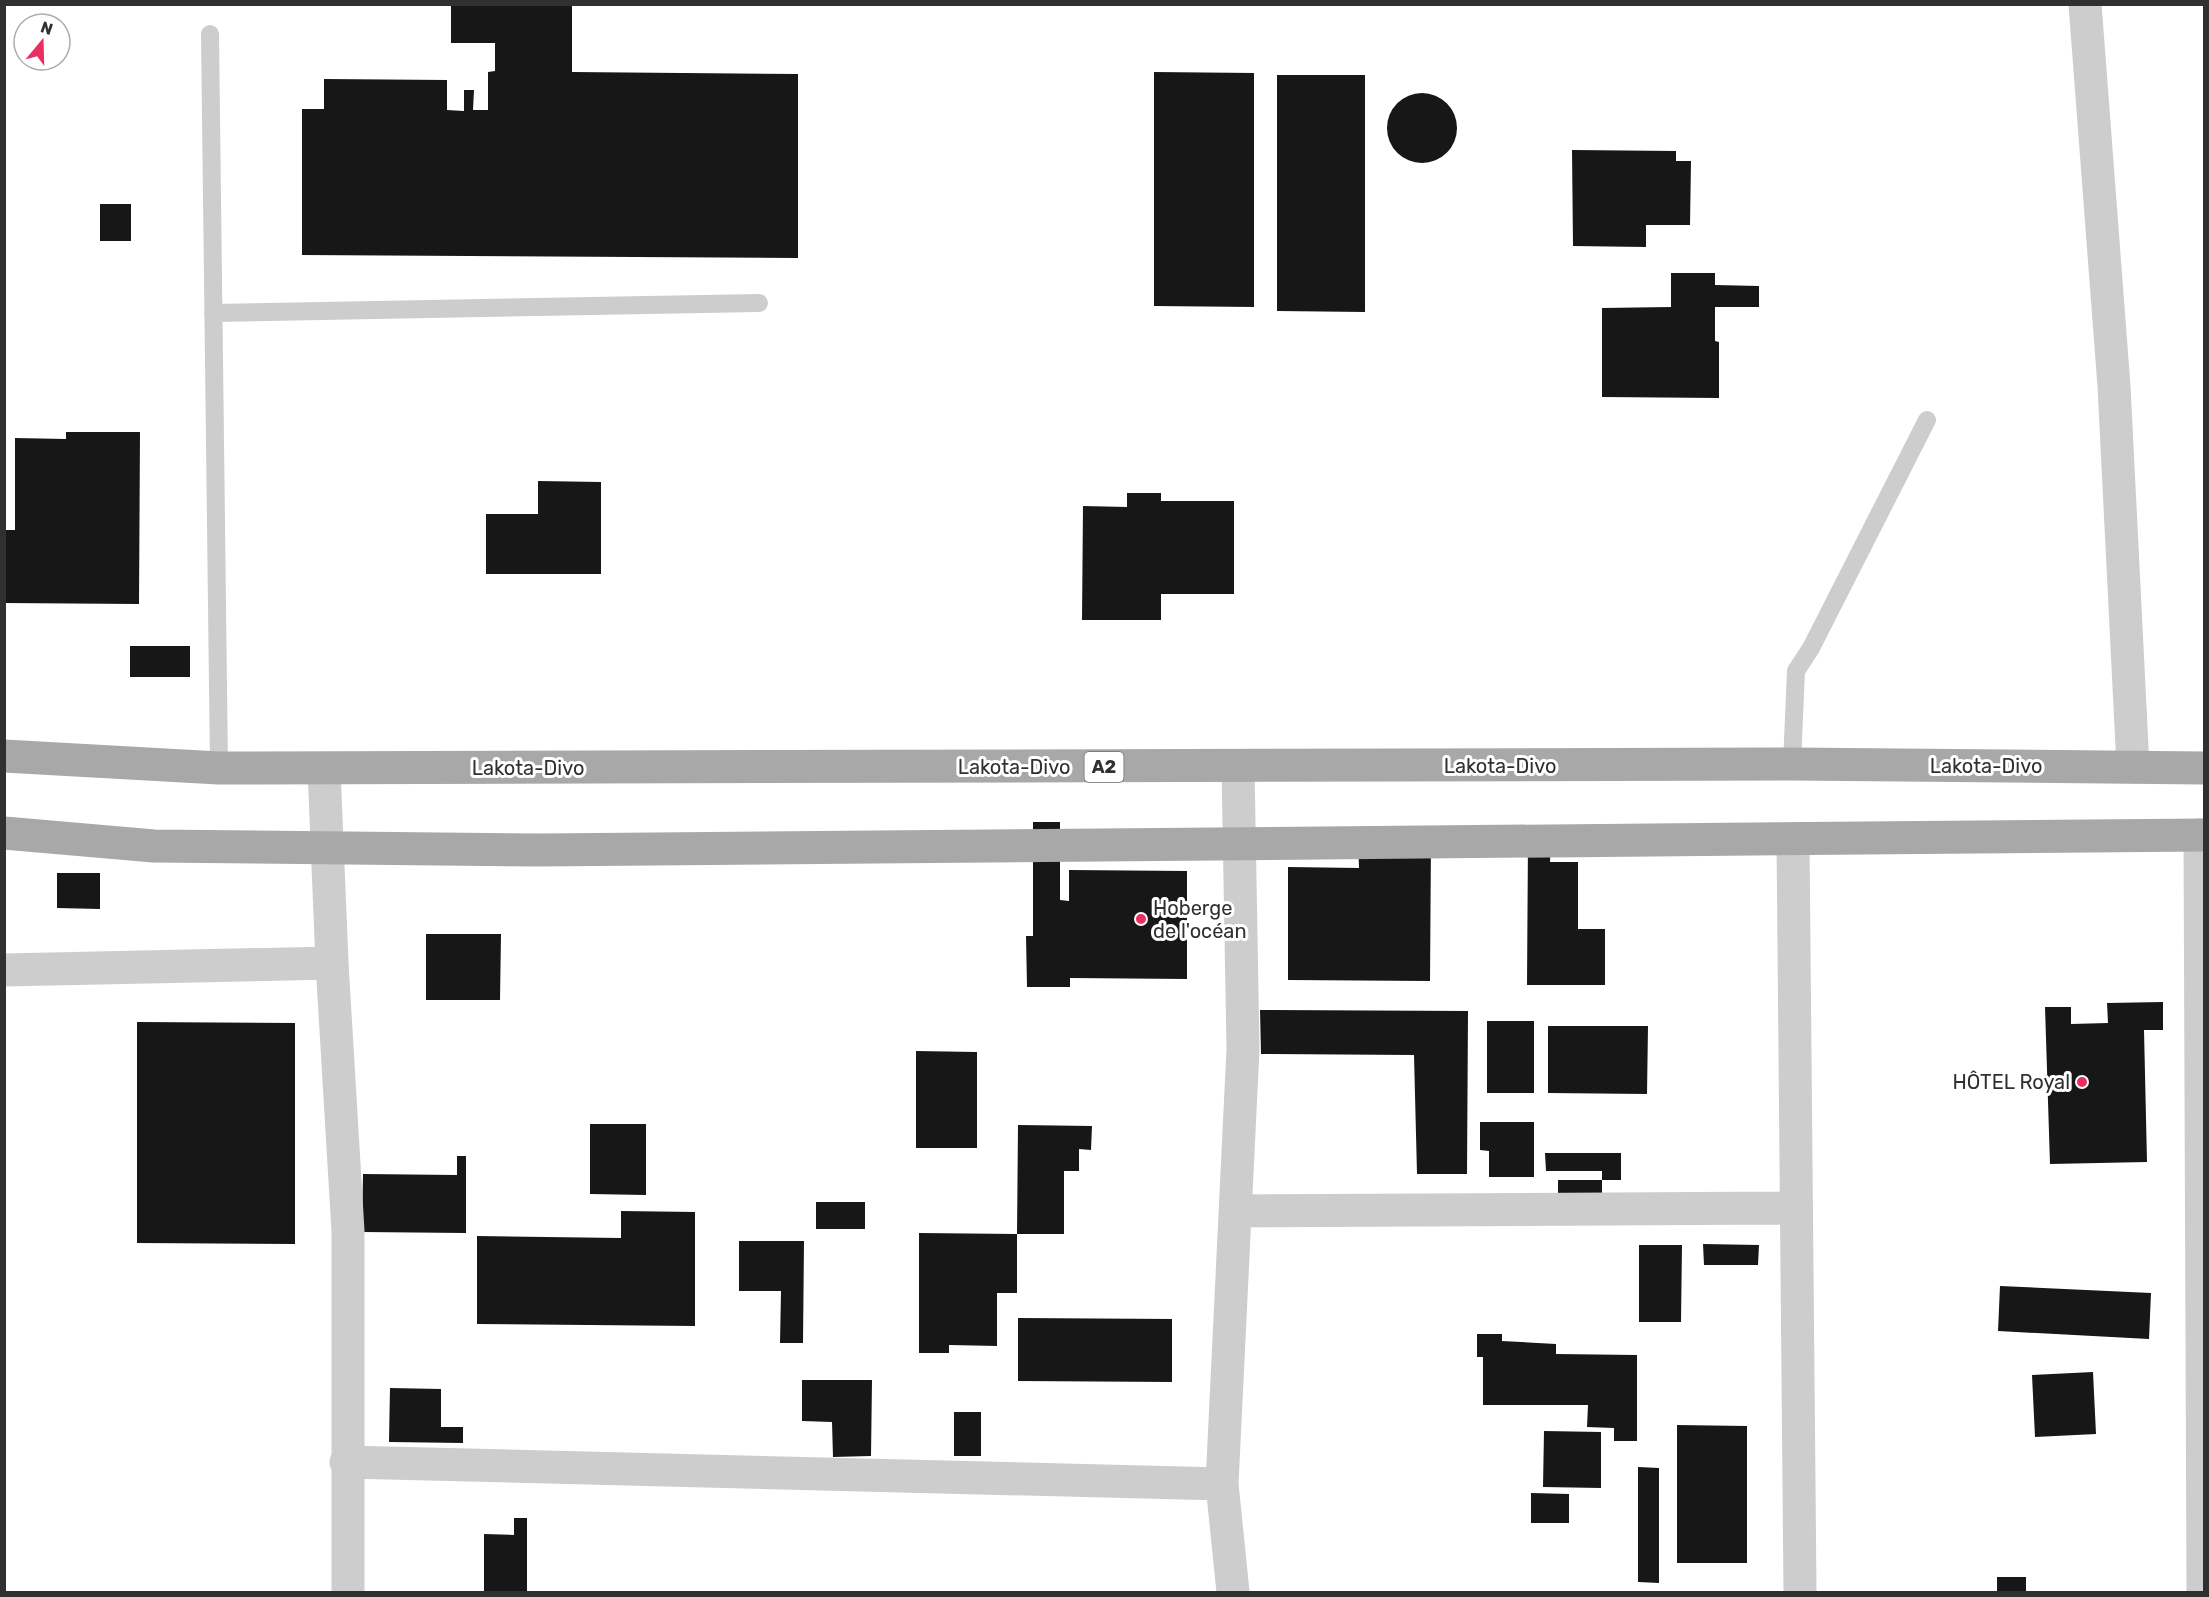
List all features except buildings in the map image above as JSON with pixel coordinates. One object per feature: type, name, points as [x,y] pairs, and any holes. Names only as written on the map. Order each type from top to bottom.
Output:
[{"type":"main road","name":"Lakota-Divo","points":[[4,756],[219,768],[1792,764],[2205,768]]},
{"type":"main road","points":[[4,833],[154,846],[540,850],[2202,835]]},
{"type":"street","points":[[2085,4],[2114,386],[2133,767]]},
{"type":"street","points":[[1233,1593],[1222,1484],[1243,1049],[1238,767]]},
{"type":"street","points":[[324,768],[332,963],[348,1231],[346,1462],[348,1593]]},
{"type":"street","points":[[2202,835],[2203,1591]]},
{"type":"street","points":[[1793,839],[1800,1593]]},
{"type":"street","points":[[4,970],[332,963]]},
{"type":"street","points":[[1236,1211],[1796,1208]]},
{"type":"street","points":[[346,1462],[1222,1484]]},
{"type":"lane","points":[[210,34],[219,768]]},
{"type":"lane","points":[[213,313],[759,303]]},
{"type":"lane","points":[[1792,764],[1796,671],[1811,648],[1927,420]]},
{"type":"place","name":"Hoberge de l'océan","points":[[1141,919]]},
{"type":"place","name":"HÔTEL Royal","points":[[2082,1082]]}]
